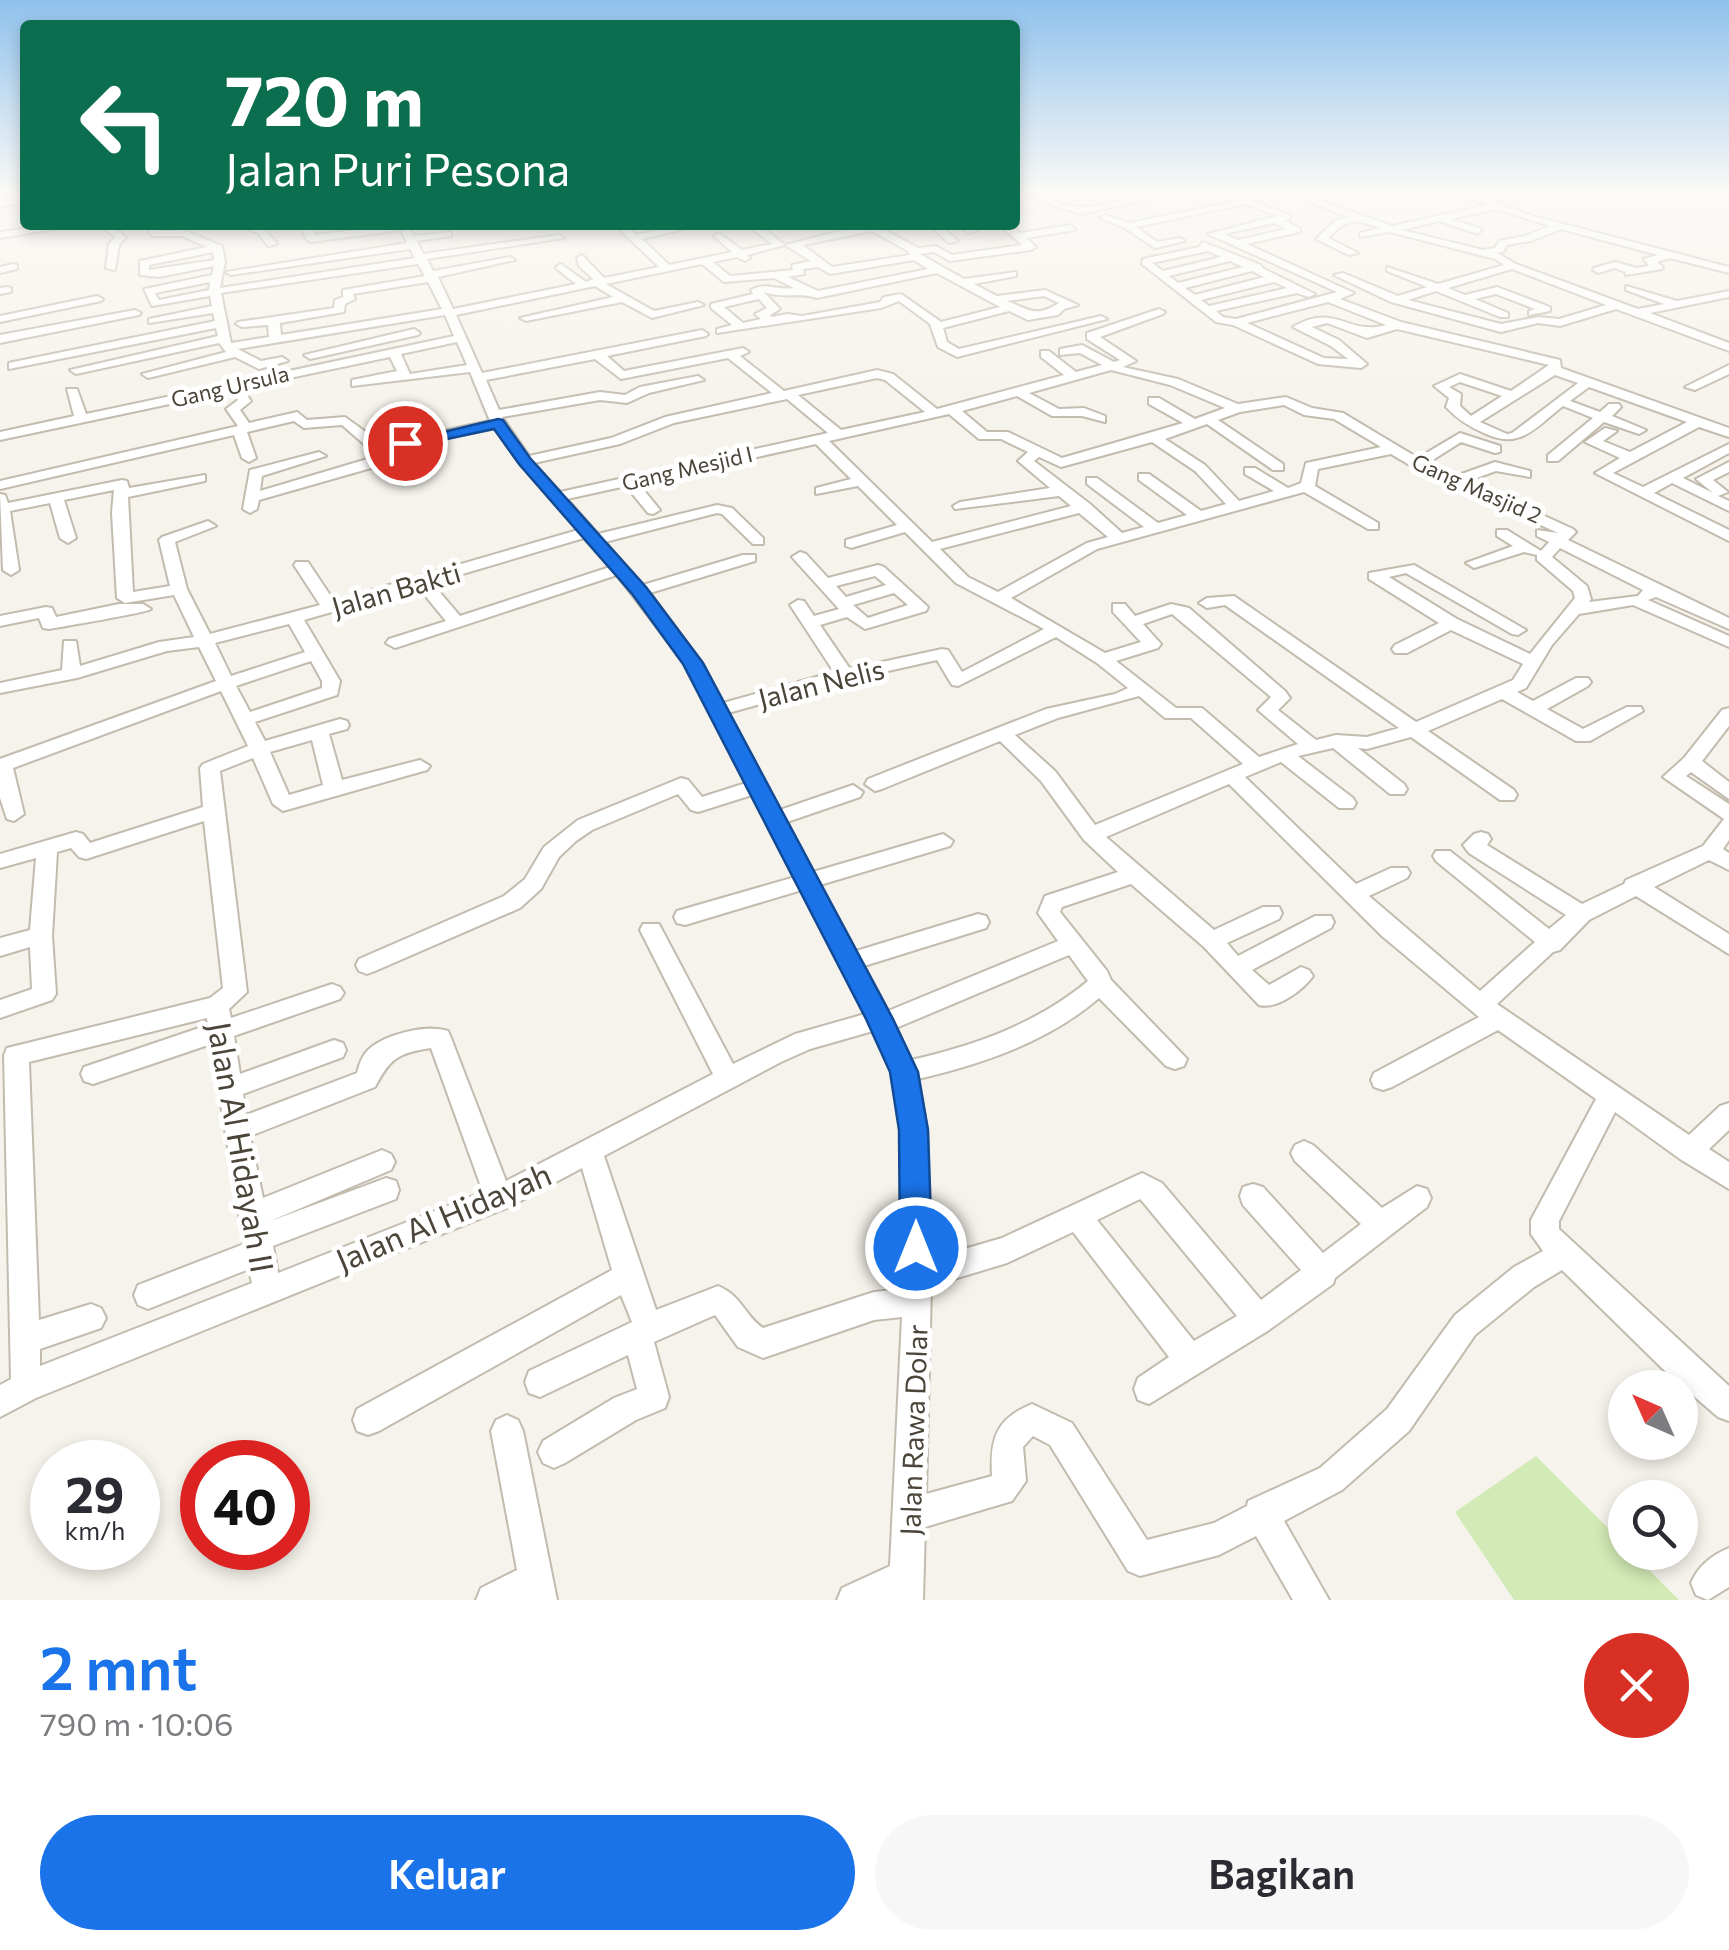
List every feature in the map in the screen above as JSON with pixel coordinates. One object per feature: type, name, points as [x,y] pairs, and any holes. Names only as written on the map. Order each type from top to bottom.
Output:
[{"type":"street","points":[[144,269],[144,274],[176,269]]},
{"type":"street","points":[[219,269],[219,308],[228,347],[259,366]]},
{"type":"street","points":[[231,272],[251,269]]},
{"type":"street","points":[[218,287],[156,304],[148,291],[218,287],[347,269]]},
{"type":"street","name":"Jalan Rawa Dolar","points":[[428,269],[495,419],[525,461],[640,591],[693,663],[904,1072],[914,1130],[916,1289],[906,1588]]},
{"type":"street","points":[[242,324],[341,310],[339,302],[348,300],[347,292],[475,269]]},
{"type":"street","points":[[564,269],[655,315],[701,300]]},
{"type":"street","points":[[585,269],[593,283]]},
{"type":"street","points":[[663,269],[666,272]]},
{"type":"street","points":[[180,386],[454,324],[593,283],[678,269]]},
{"type":"street","points":[[715,269],[725,280],[800,272],[805,276],[822,269]]},
{"type":"street","points":[[1155,269],[1220,320],[1236,322],[1310,353],[1322,362],[1361,364],[1303,326]]},
{"type":"street","points":[[1160,274],[1183,269]]},
{"type":"street","points":[[1178,286],[1251,269]]},
{"type":"street","points":[[1206,310],[1304,292],[1255,269]]},
{"type":"street","points":[[1236,322],[1348,293],[1293,269]]},
{"type":"street","points":[[1391,269],[1504,315]]},
{"type":"street","points":[[1422,331],[1392,316],[1438,289],[1503,269]]},
{"type":"street","points":[[1520,269],[1729,347]]},
{"type":"street","points":[[1598,270],[1603,269]]},
{"type":"street","points":[[1625,269],[1634,272],[1650,269]]},
{"type":"street","points":[[778,276],[817,295],[938,270],[1031,318],[1058,312],[1058,307],[1070,304]]},
{"type":"street","points":[[962,283],[1012,274]]},
{"type":"street","points":[[1339,274],[1395,300],[1414,300]]},
{"type":"street","points":[[1370,274],[1414,300],[1505,328],[1540,320],[1560,323],[1620,304]]},
{"type":"street","points":[[433,279],[476,277]]},
{"type":"street","points":[[1193,298],[1275,278]]},
{"type":"street","points":[[769,320],[761,314],[774,309],[756,290],[769,288],[777,294],[804,290]]},
{"type":"street","points":[[1630,288],[1677,304]]},
{"type":"street","points":[[1464,299],[1498,290],[1546,308],[1533,313]]},
{"type":"street","points":[[965,296],[982,292]]},
{"type":"street","points":[[999,299],[1045,293],[1114,326]]},
{"type":"street","points":[[1640,312],[1729,294]]},
{"type":"street","points":[[740,326],[715,306],[758,296]]},
{"type":"street","points":[[598,355],[621,375],[742,352],[721,330],[881,305],[899,297],[919,308],[937,326],[942,344],[956,353],[1101,319]]},
{"type":"street","points":[[0,319],[97,299]]},
{"type":"street","points":[[526,318],[622,299]]},
{"type":"street","points":[[1331,300],[1397,325],[1556,368],[1729,433]]},
{"type":"street","points":[[1488,309],[1523,300]]},
{"type":"street","points":[[937,326],[1012,307]]},
{"type":"street","points":[[154,321],[219,308]]},
{"type":"street","points":[[0,339],[136,312]]},
{"type":"street","points":[[1092,338],[1093,334],[1160,312]]},
{"type":"street","points":[[1263,335],[1324,318],[1363,334],[1397,325]]},
{"type":"street","points":[[274,321],[275,340]]},
{"type":"street","points":[[13,366],[222,322]]},
{"type":"street","points":[[76,370],[339,328],[454,324]]},
{"type":"street","points":[[325,352],[454,324]]},
{"type":"street","name":"Gang Ursula","points":[[0,436],[394,351],[454,324]]},
{"type":"street","points":[[1068,327],[1130,360],[1114,366]]},
{"type":"street","points":[[339,328],[345,346]]},
{"type":"street","points":[[356,383],[475,373],[598,355],[702,334]]},
{"type":"street","points":[[148,374],[228,347]]},
{"type":"street","points":[[1064,352],[1080,348],[1130,374],[1174,382],[1237,408]]},
{"type":"street","points":[[386,388],[385,384],[416,380],[409,376],[394,351]]},
{"type":"street","points":[[730,354],[836,434]]},
{"type":"street","points":[[1045,354],[1072,375]]},
{"type":"street","name":"Gang Mesjid I","points":[[556,497],[952,410],[1114,366]]},
{"type":"street","points":[[1418,464],[1473,431],[1514,396],[1556,368]]},
{"type":"street","points":[[838,369],[853,381]]},
{"type":"street","points":[[1690,387],[1729,369]]},
{"type":"street","points":[[525,461],[615,441],[685,416],[886,375],[934,414]]},
{"type":"street","points":[[1495,450],[1453,407],[1456,398],[1442,388],[1443,384],[1460,378],[1514,396]]},
{"type":"street","points":[[0,485],[298,416],[304,424],[345,422],[374,443],[405,443],[600,396],[627,399],[645,390],[698,380]]},
{"type":"street","points":[[1473,431],[1513,446],[1570,405],[1592,383]]},
{"type":"street","points":[[1473,431],[1514,438],[1592,383]]},
{"type":"street","points":[[233,385],[245,401],[233,407],[251,464],[252,504],[331,473],[402,455],[409,450],[405,443]]},
{"type":"street","points":[[1017,390],[1057,414],[1084,412],[1100,419]]},
{"type":"street","points":[[72,392],[82,420]]},
{"type":"street","points":[[1154,401],[1194,425]]},
{"type":"street","name":"Gang Masjid 2","points":[[1237,408],[1286,401],[1310,412],[1338,416],[1418,464],[1566,528],[1568,532],[1544,557],[1581,589],[1583,599],[1577,609]]},
{"type":"street","points":[[1570,405],[1609,419],[1640,424],[1655,407]]},
{"type":"street","points":[[952,410],[984,436],[1003,435],[1061,463],[1154,438],[1237,408]]},
{"type":"street","points":[[1609,419],[1592,442],[1630,457]]},
{"type":"street","points":[[1553,458],[1609,419]]},
{"type":"street","points":[[1210,420],[1278,467]]},
{"type":"street","points":[[1696,423],[1602,473],[1729,536]]},
{"type":"street","points":[[304,434],[331,473]]},
{"type":"street","points":[[818,438],[962,580],[1103,658],[1172,714],[1195,712],[1256,765]]},
{"type":"street","points":[[1154,438],[1200,468],[1237,507]]},
{"type":"street","points":[[1645,492],[1729,448]]},
{"type":"street","points":[[1306,486],[1310,466],[1394,449]]},
{"type":"street","points":[[1036,452],[1026,460],[1120,540]]},
{"type":"street","points":[[251,464],[320,456]]},
{"type":"street","points":[[1455,481],[1496,466],[1524,477]]},
{"type":"street","points":[[1729,466],[1702,479],[1729,496]]},
{"type":"street","points":[[1250,470],[1287,492]]},
{"type":"street","points":[[1144,477],[1201,518]]},
{"type":"street","points":[[1477,490],[1524,477]]},
{"type":"street","points":[[1498,498],[1524,477]]},
{"type":"street","points":[[124,494],[200,478]]},
{"type":"street","points":[[1672,478],[1729,507]]},
{"type":"street","points":[[821,491],[863,480]]},
{"type":"street","points":[[1092,480],[1158,530]]},
{"type":"street","points":[[629,481],[653,510]]},
{"type":"street","points":[[13,570],[1,504],[118,483],[123,485],[124,494],[120,512],[125,598],[181,594]]},
{"type":"street","points":[[996,600],[1062,565],[1076,553],[1306,486],[1373,526]]},
{"type":"street","points":[[960,506],[1062,491]]},
{"type":"street","points":[[56,496],[68,538]]},
{"type":"street","points":[[930,546],[1085,507]]},
{"type":"street","name":"Jalan Bakti","points":[[0,688],[71,674],[165,646],[204,641],[591,536],[686,516],[722,510],[758,541]]},
{"type":"street","points":[[686,516],[702,534]]},
{"type":"street","points":[[208,526],[167,540],[181,594],[284,804],[420,766]]},
{"type":"street","points":[[850,543],[909,526]]},
{"type":"street","points":[[1502,533],[1544,557]]},
{"type":"street","points":[[1542,533],[1729,624]]},
{"type":"street","points":[[1474,563],[1525,547]]},
{"type":"street","points":[[800,557],[824,584],[846,607],[865,624],[919,608],[878,570],[824,584]]},
{"type":"street","points":[[640,591],[748,558]]},
{"type":"street","points":[[302,565],[330,608]]},
{"type":"street","points":[[1518,630],[1408,568],[1375,576],[1451,622],[1535,663]]},
{"type":"street","points":[[395,643],[620,569]]},
{"type":"street","points":[[422,581],[458,623]]},
{"type":"street","points":[[810,623],[897,587]]},
{"type":"street","points":[[1091,836],[1282,754],[1311,745],[1367,743],[1414,730],[1434,718],[1503,692],[1520,684],[1545,642],[1577,609],[1635,600],[1656,591]]},
{"type":"street","points":[[0,621],[46,612],[49,624],[181,594]]},
{"type":"street","points":[[1208,602],[1228,599],[1507,795]]},
{"type":"street","points":[[1635,600],[1729,642]]},
{"type":"street","points":[[798,605],[845,675]]},
{"type":"street","points":[[1103,658],[1152,644],[1126,615],[1172,609],[1184,612],[1279,695],[1268,710],[1311,745]]},
{"type":"street","points":[[243,720],[331,692],[331,681],[294,618]]},
{"type":"street","points":[[1400,650],[1451,622]]},
{"type":"street","name":"Jalan Nelis","points":[[718,710],[845,675],[942,654],[958,681],[1056,630]]},
{"type":"street","points":[[70,645],[71,674]]},
{"type":"street","points":[[14,814],[1,766],[184,697],[315,654]]},
{"type":"street","points":[[1533,709],[1582,682]]},
{"type":"street","points":[[876,784],[1053,713],[1121,698],[1142,688]]},
{"type":"street","points":[[1503,692],[1587,738],[1634,711]]},
{"type":"street","points":[[1729,714],[1721,738],[1673,776],[1729,814]]},
{"type":"street","points":[[93,1074],[218,1019],[235,992],[210,768],[259,749],[340,726]]},
{"type":"street","points":[[319,732],[334,789]]},
{"type":"street","points":[[1002,733],[1048,776],[1091,836],[1212,941],[1267,998],[1301,976]]},
{"type":"street","points":[[1336,742],[1397,789]]},
{"type":"street","points":[[1282,754],[1346,802]]},
{"type":"street","points":[[1692,762],[1729,792]]},
{"type":"street","points":[[1232,776],[1354,895],[1488,1012],[1729,1177]]},
{"type":"street","points":[[367,965],[525,894],[551,852],[585,825],[681,784],[698,805],[758,786]]},
{"type":"street","points":[[775,818],[853,792]]},
{"type":"street","points":[[0,862],[76,839],[86,852],[213,812]]},
{"type":"street","points":[[1383,1080],[1488,1012],[1580,914],[1634,885],[1720,857],[1729,824]]},
{"type":"street","points":[[1481,839],[1474,844],[1476,848],[1580,914]]},
{"type":"street","points":[[685,917],[943,842]]},
{"type":"street","points":[[0,1010],[44,994],[41,936],[47,846]]},
{"type":"street","points":[[1443,856],[1552,944]]},
{"type":"street","points":[[1354,895],[1376,881],[1399,874]]},
{"type":"street","points":[[1134,875],[1053,902],[1050,914],[1099,976],[1100,984],[1175,1058]]},
{"type":"street","points":[[1634,885],[1729,944]]},
{"type":"street","points":[[1212,941],[1271,913]]},
{"type":"street","points":[[850,962],[978,922]]},
{"type":"street","points":[[1235,968],[1322,922]]},
{"type":"street","points":[[651,930],[728,1078]]},
{"type":"street","points":[[0,947],[41,936]]},
{"type":"street","name":"Jalan Al Hidayah","points":[[13,1394],[499,1198],[804,1041],[881,1021],[1070,944]]},
{"type":"street","points":[[904,1072],[960,1060],[1014,1039],[1083,1000],[1100,984]]},
{"type":"street","points":[[13,1394],[25,1339],[16,1056],[218,1019],[332,993]]},
{"type":"street","name":"Jalan Al Hidayah II","points":[[218,1019],[268,1289]]},
{"type":"street","points":[[236,1130],[360,1083],[370,1076],[378,1056],[425,1038],[442,1040],[499,1198]]},
{"type":"street","points":[[231,1088],[334,1050]]},
{"type":"street","points":[[1610,1097],[1546,1220],[1545,1234],[1562,1254],[1729,1406]]},
{"type":"street","points":[[1689,1150],[1729,1114]]},
{"type":"street","points":[[554,1452],[625,1409],[654,1397],[643,1332],[590,1152]]},
{"type":"street","points":[[1304,1153],[1383,1227]]},
{"type":"street","points":[[148,1295],[382,1162]]},
{"type":"street","points":[[540,1382],[718,1300],[727,1304],[746,1336],[762,1343],[916,1289],[1145,1186],[1259,1320]]},
{"type":"street","points":[[259,1234],[386,1190]]},
{"type":"street","points":[[1253,1196],[1324,1274]]},
{"type":"street","points":[[1149,1389],[1324,1274],[1417,1198]]},
{"type":"street","points":[[1076,1215],[1190,1360]]},
{"type":"street","points":[[911,1514],[1001,1490],[1010,1481],[1004,1452],[1006,1441],[1032,1419],[1061,1434],[1140,1559],[1219,1538],[1260,1513],[1331,1479],[1398,1420],[1465,1325],[1524,1277],[1562,1254]]},
{"type":"street","points":[[368,1420],[628,1276]]},
{"type":"street","points":[[25,1339],[92,1318]]},
{"type":"street","points":[[493,1600],[538,1589],[507,1431]]},
{"type":"street","points":[[1260,1513],[1312,1600]]},
{"type":"street","points":[[854,1600],[906,1588]]},
{"type":"green space","points":[[1536,1456],[1608,1528],[1608,1570],[1649,1570],[1679,1600],[1514,1600],[1455,1512]]},
{"type":"route","points":[[405,443],[498,423],[525,461],[640,591],[693,663],[904,1072],[914,1130],[916,1248]]}]
